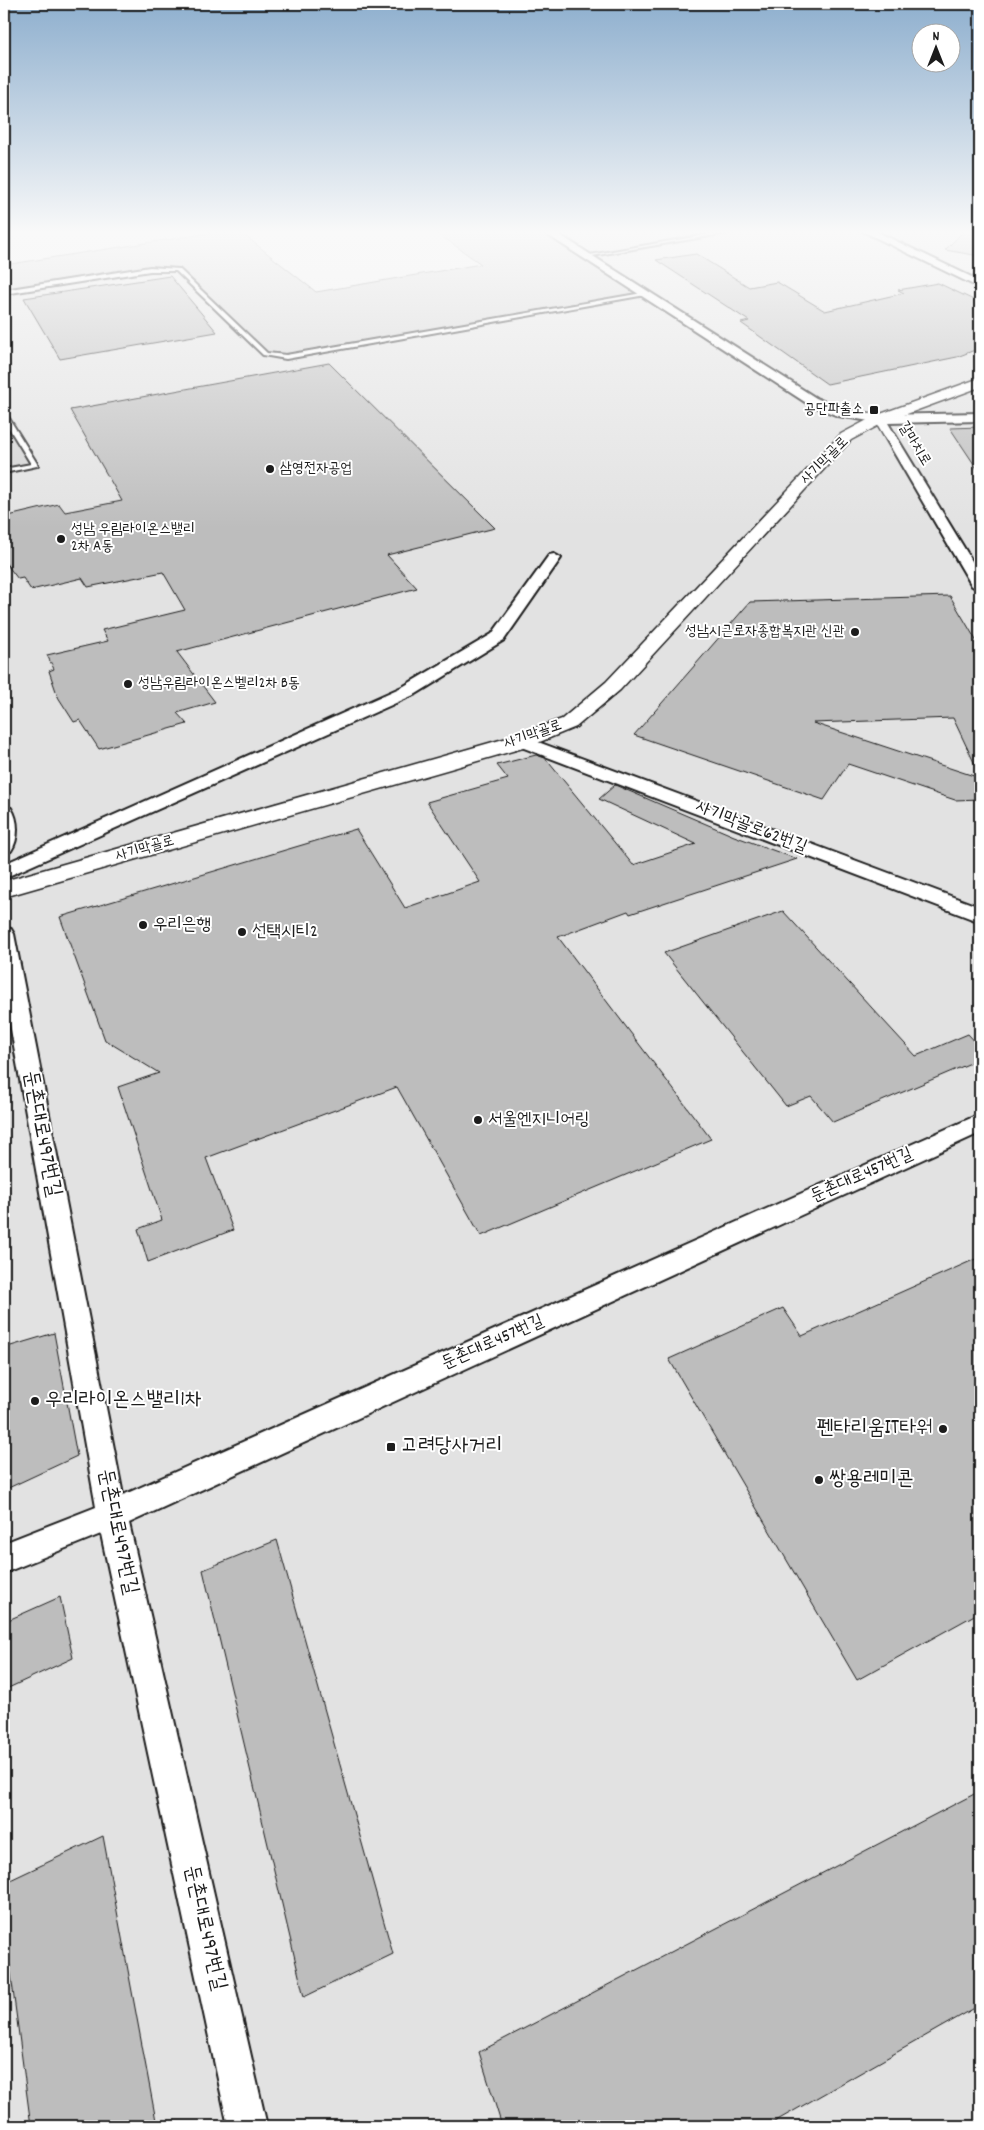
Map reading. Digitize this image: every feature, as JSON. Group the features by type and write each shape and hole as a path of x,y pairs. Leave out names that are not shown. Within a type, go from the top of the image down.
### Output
{"street":[{"name":"갈마치로","path":"702,329 812,401 842,413 880,419 980,586"},
{"name":"사기막골로","path":"4,889 522,741 569,723 613,686 846,438 880,419 980,382"},
{"path":"880,419 980,417"},
{"path":"4,872 410,690 498,637 554,558"},
{"name":"사기막골로62번길","path":"522,741 980,915"},
{"path":"4,812 8,833 4,847"},
{"name":"둔촌대로497번길","path":"4,934 112,1515 248,2126"},
{"name":"둔촌대로457번길","path":"4,1558 112,1515 980,1123"}],"lane":[{"path":"239,329 265,354 286,356 441,329"},
{"path":"4,415 35,464 4,471"}],"shaded area":[{"path":"4,329 239,329 265,354 415,329 980,329 980,2126 4,2126 4,471 35,464 4,415"},
{"path":"239,329 437,329 286,357 265,354"},
{"path":"4,415 35,465 4,471"}],"building":[{"path":"43,329 215,329 217,332 60,359"},
{"path":"750,329 980,329 980,348 957,357 827,384"},
{"name":"삼영전자공업","path":"329,363 495,528 387,555 417,588 177,652 215,702 177,713 187,724 99,749 80,720 74,722 58,697 49,671 54,669 47,655 108,641 102,630 185,610 163,572 88,587 82,578 31,590 23,578 18,579 4,561 4,517 59,504 65,512 122,501 70,410"},
{"path":"980,427 980,473 950,428"},
{"path":"950,596 980,647 980,775 953,718 813,723 980,778 980,799 955,800 848,764 824,800 634,735 750,602"},
{"path":"536,755 545,758 633,865 696,844 599,799 615,785 734,836 797,859 630,914 628,911 558,937 711,1139 481,1236 397,1087 206,1158 233,1230 148,1262 138,1229 162,1220 118,1087 159,1073 105,1040 60,917 356,829 405,908 480,882 427,802 508,779 497,765"},
{"path":"783,911 916,1056 968,1034 980,1047 980,1059 833,1122 811,1096 786,1106 664,953"},
{"name":"쌍용레미콘","path":"980,1257 980,1612 857,1680 669,1359 783,1308 802,1336"},
{"name":"우리라이온스밸리1차","path":"54,1333 77,1456 4,1490 4,1348"},
{"path":"277,1540 393,1954 304,1997 203,1570"},
{"path":"60,1597 73,1658 4,1690 4,1622"},
{"path":"980,1791 980,2005 767,2126 502,2126 479,2052"},
{"path":"103,1836 157,2126 31,2126 4,1922 4,1883"}],"place":[{"name":"공단파출소","path":"874,410"},
{"name":"삼영전자공업","path":"270,469"},
{"name":"성남 우림라이온스밸리 2차 A동","path":"61,539"},
{"name":"성남시근로자종합복지관 신관","path":"855,632"},
{"name":"성남우림라이온스벨리2차 B동","path":"128,684"},
{"name":"우리은행","path":"143,925"},
{"name":"선택시티2","path":"242,932"},
{"name":"서울엔지니어링","path":"478,1120"},
{"name":"우리라이온스밸리1차","path":"35,1401"},
{"name":"펜타리움IT타워","path":"943,1429"},
{"name":"고려당사거리","path":"391,1447"},
{"name":"쌍용레미콘","path":"819,1480"}]}
